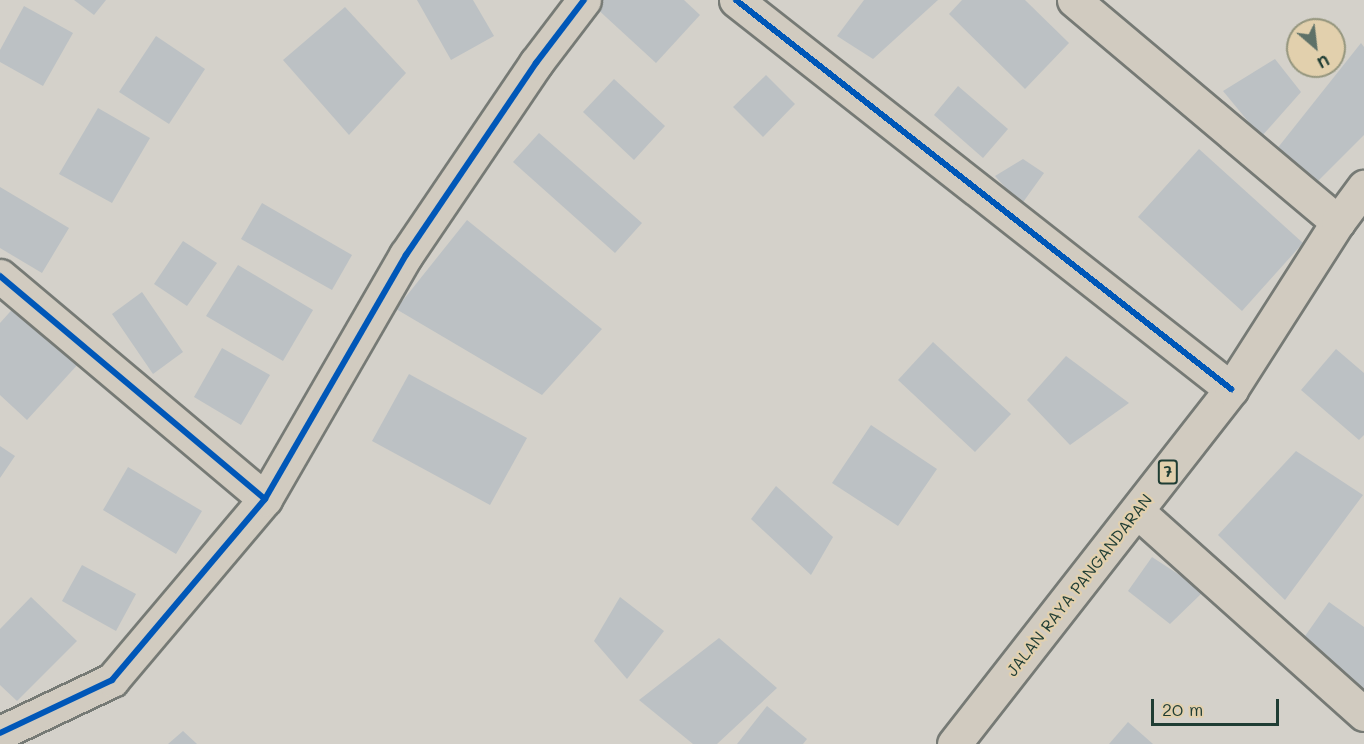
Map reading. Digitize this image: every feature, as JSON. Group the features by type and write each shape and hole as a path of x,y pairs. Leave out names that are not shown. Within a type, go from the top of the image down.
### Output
{"main road":[{"path":"0,733 112,680 265,499 406,255 536,63 584,0"},
{"path":"736,0 1231,389"},
{"path":"1074,0 1338,222"},
{"name":"JALAN RAYA PANGANDARAN","path":"954,744 1138,512 1231,389 1338,222 1364,187"},
{"path":"0,276 265,499"},
{"path":"1138,512 1364,714"}],"building":[{"path":"74,0 106,0 94,15"},
{"path":"417,0 473,0 494,36 451,60"},
{"path":"600,0 684,0 700,15 656,63 594,6"},
{"path":"864,0 938,0 873,59 837,36"},
{"path":"962,0 1025,0 1069,43 1025,89 949,14"},
{"path":"24,6 73,33 43,86 0,62 0,50"},
{"path":"345,7 406,73 349,135 283,60"},
{"path":"156,36 205,69 169,124 119,92"},
{"path":"1361,43 1364,47 1364,135 1317,182 1276,150 1333,78 1346,78 1346,62"},
{"path":"1275,59 1286,73 1286,78 1290,78 1301,92 1261,137 1223,91"},
{"path":"766,75 795,104 763,137 733,107"},
{"path":"614,79 665,126 634,160 583,112"},
{"path":"958,86 1008,129 983,158 934,115"},
{"path":"98,108 150,138 112,203 59,174"},
{"path":"539,133 642,223 615,253 513,162"},
{"path":"1199,149 1303,243 1242,311 1138,217"},
{"path":"1023,159 1044,173 1021,205 995,176"},
{"path":"0,187 69,228 42,273 0,248"},
{"path":"262,203 352,255 332,290 241,239"},
{"path":"467,220 602,329 542,395 396,309"},
{"path":"183,241 217,263 187,306 154,284"},
{"path":"238,265 313,310 283,361 206,316"},
{"path":"142,292 183,352 153,374 112,314"},
{"path":"17,304 80,362 27,420 0,395 0,323"},
{"path":"933,342 1011,414 975,452 898,380"},
{"path":"222,348 270,375 241,425 194,397"},
{"path":"1336,349 1364,373 1364,435 1359,440 1301,390"},
{"path":"1066,356 1129,403 1070,445 1027,400"},
{"path":"409,374 527,438 490,505 372,441"},
{"path":"871,425 937,469 898,526 832,483"},
{"path":"0,446 15,456 0,478"},
{"path":"1296,451 1363,495 1285,600 1218,535"},
{"path":"128,467 202,511 176,554 103,510"},
{"path":"776,486 833,537 811,575 751,519"},
{"path":"1152,557 1204,591 1170,624 1128,591"},
{"path":"82,565 136,594 116,631 62,601"},
{"path":"31,597 77,641 17,701 0,685 0,629"},
{"path":"620,597 664,631 627,679 594,641"},
{"path":"1329,602 1364,627 1364,693 1298,646"},
{"path":"719,638 777,688 717,744 693,744 639,700"},
{"path":"767,706 807,739 803,744 737,744"},
{"path":"1128,722 1153,744 1109,744"},
{"path":"183,731 197,744 168,744"}],"cycle path":[{"path":"0,733 112,680 265,499 406,255 536,63 584,0"},
{"path":"736,0 1231,389"},
{"path":"0,276 265,499"}]}
